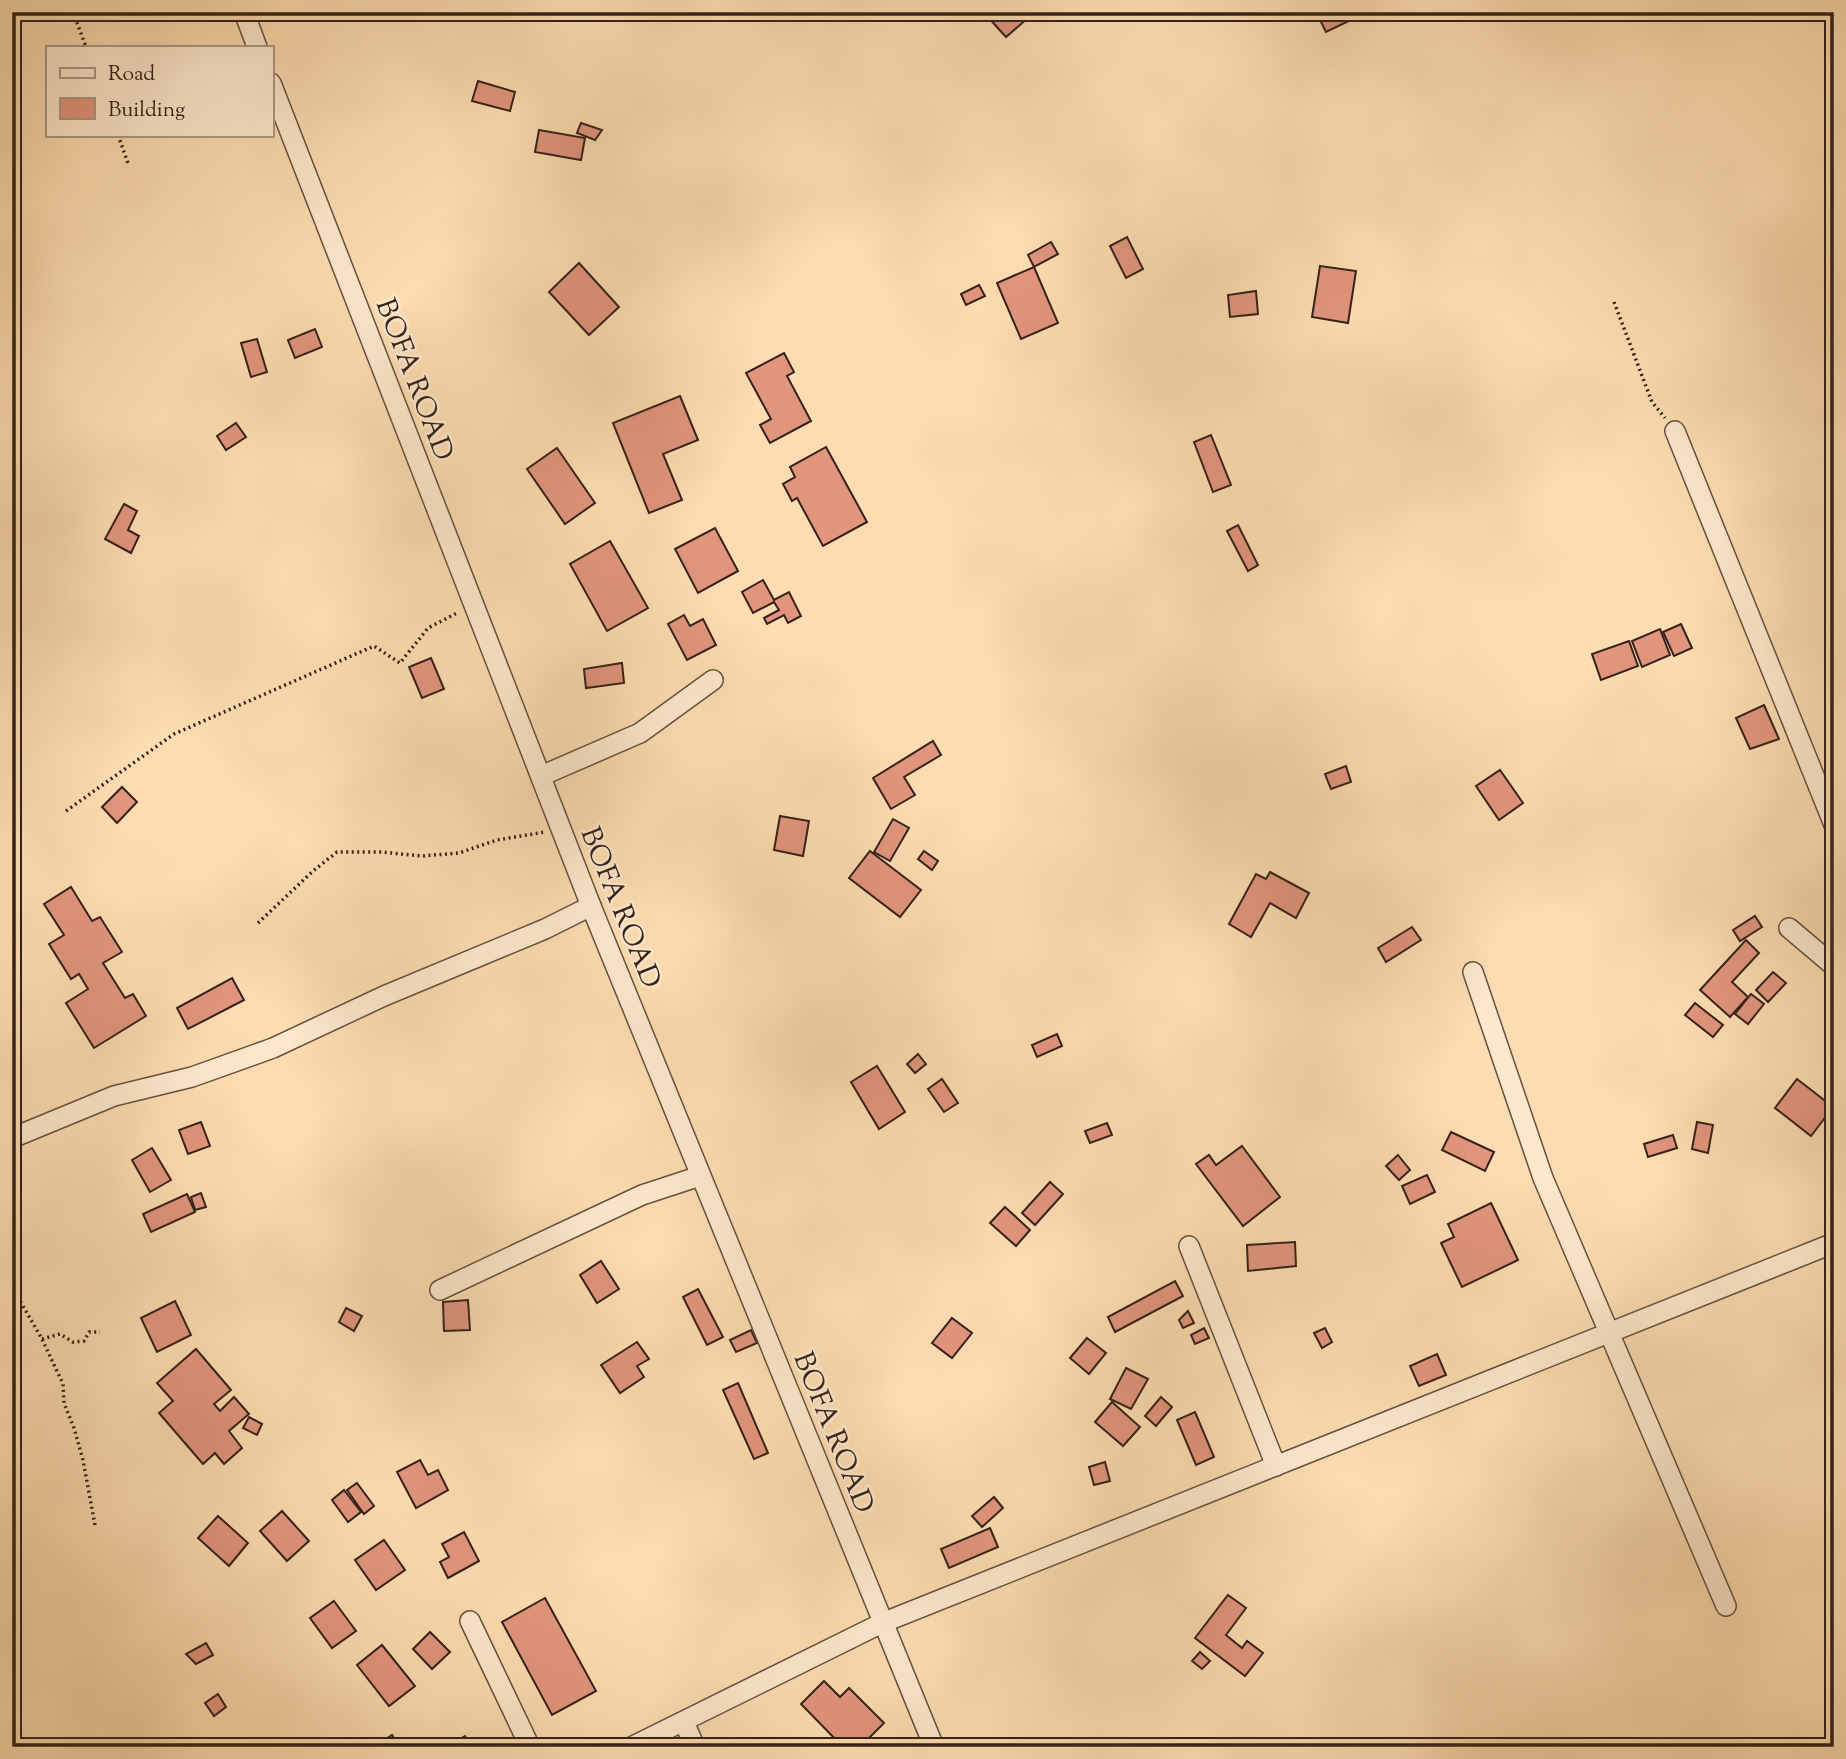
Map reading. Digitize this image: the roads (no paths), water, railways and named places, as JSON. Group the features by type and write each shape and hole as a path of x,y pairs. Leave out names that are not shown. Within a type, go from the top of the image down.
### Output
{"street":[{"path":"12,15 19,12"},
{"path":"244,12 257,46"},
{"name":"BOFA ROAD","path":"273,88 591,906 934,1747"},
{"path":"1675,430 1834,825"},
{"path":"541,776 640,733 713,680"},
{"path":"12,1138 114,1096 192,1077 273,1048 384,996 545,929 591,906"},
{"path":"1789,928 1834,965"},
{"path":"1473,972 1543,1178 1726,1606"},
{"path":"440,1290 642,1195 700,1176"},
{"path":"631,1747 882,1623 1834,1243"},
{"path":"1189,1246 1276,1466"},
{"path":"470,1620 530,1747"},
{"path":"684,1722 695,1747"}]}
